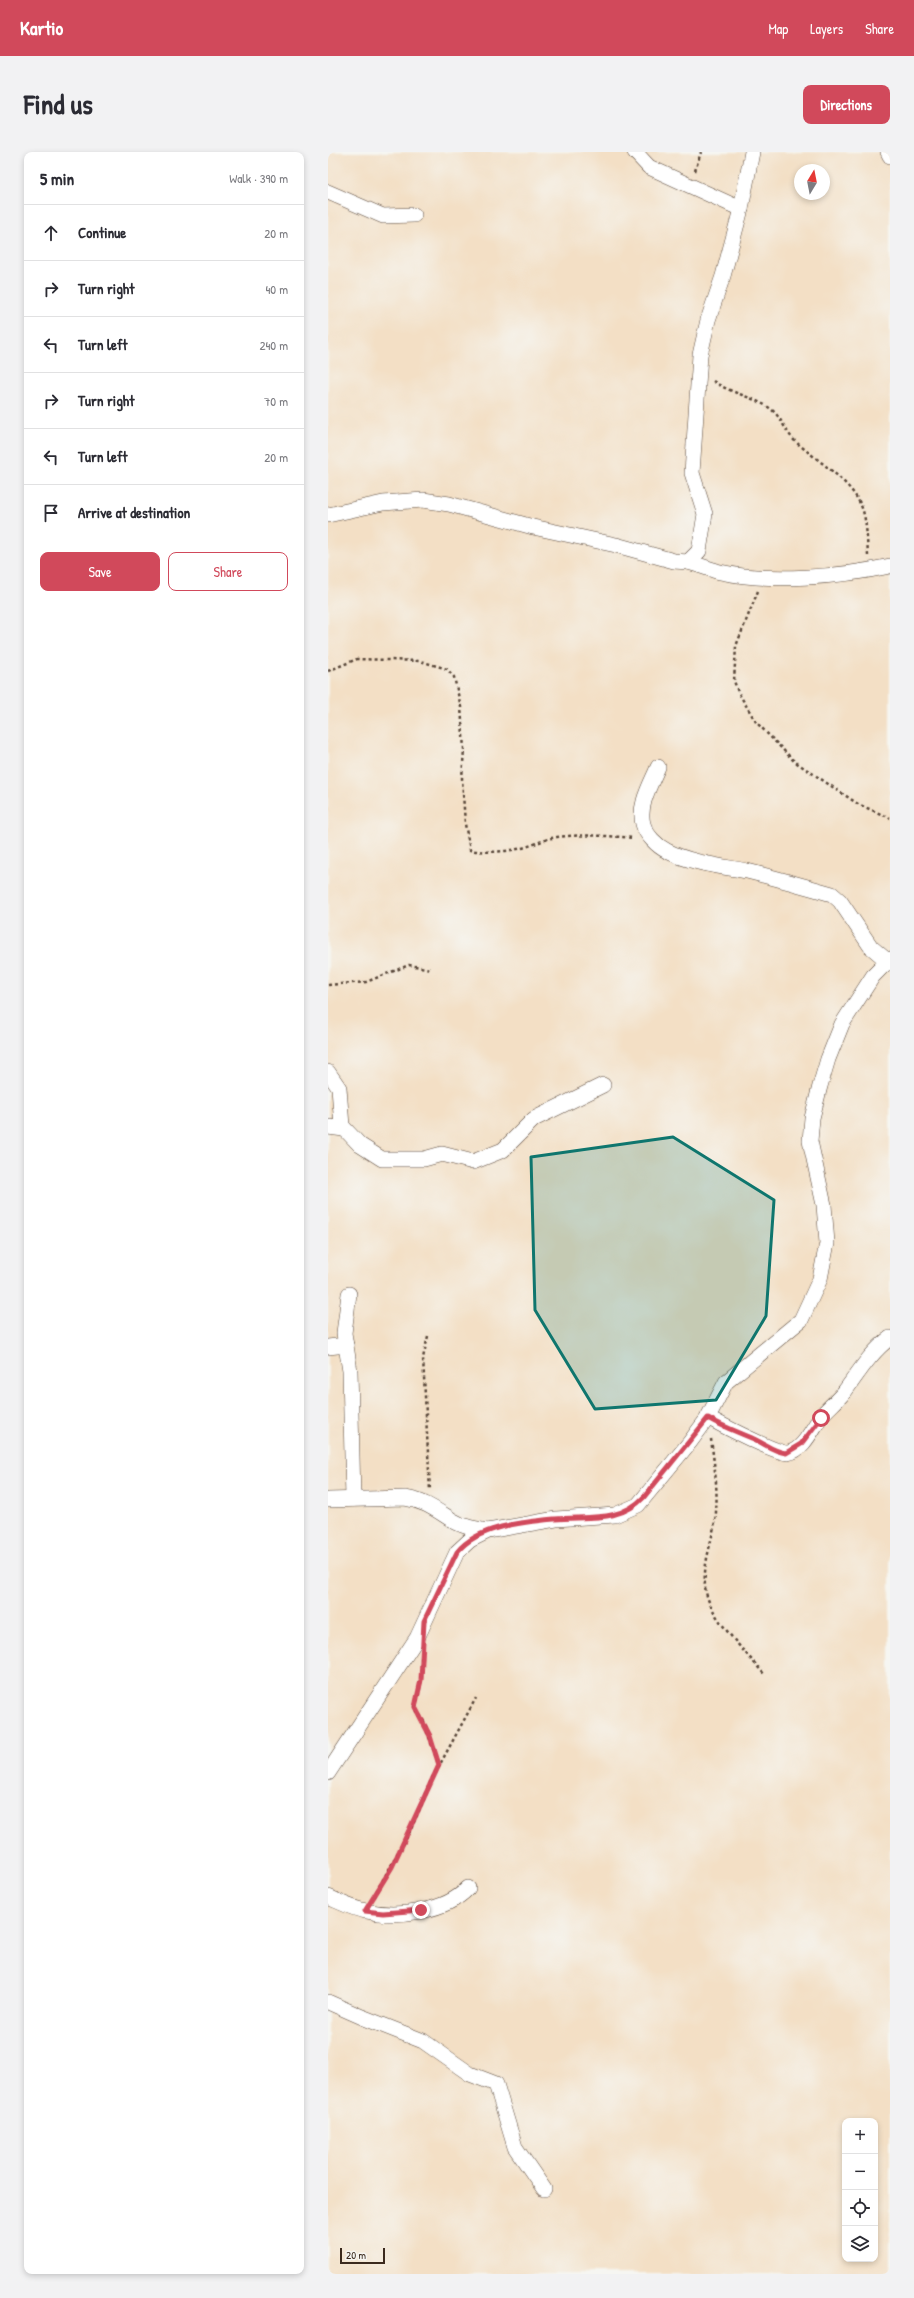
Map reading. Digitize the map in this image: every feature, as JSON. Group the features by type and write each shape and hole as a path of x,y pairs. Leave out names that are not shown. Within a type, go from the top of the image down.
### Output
{"street":[{"path":"635,152 649,167 741,209"},
{"path":"688,562 699,551 705,514 692,473 698,370 708,320 723,276 741,209 752,152"},
{"path":"888,152 890,156"},
{"path":"328,192 383,216 414,215"},
{"path":"328,515 383,503 423,500 457,506 533,527 616,545 674,561 688,562 720,572 762,577 793,578 890,566"},
{"path":"328,1773 417,1638 457,1552 470,1540 488,1531 556,1519 595,1518 624,1512 638,1505 707,1418 726,1382 801,1320 820,1279 826,1256 827,1234 824,1205 810,1141 812,1118 828,1059 842,1024 873,976 889,961 871,947 840,901 832,894 747,872 705,864 667,851 652,840 644,828 642,816 645,798 658,767"},
{"path":"328,1072 339,1088 340,1122 344,1129 369,1153 382,1159 424,1159 442,1154 473,1162 503,1150 534,1119 603,1085"},
{"path":"328,1127 344,1129"},
{"path":"349,1294 345,1316 346,1345 350,1371 354,1499"},
{"path":"707,1418 727,1429 754,1439 774,1450 786,1453 792,1451 809,1435 869,1357 890,1338"},
{"path":"328,1347 346,1345"},
{"path":"328,1500 405,1498 418,1500 431,1505 461,1524 488,1531"},
{"path":"328,1897 365,1911 383,1913 421,1910 444,1904 462,1894 468,1888"},
{"path":"328,2002 362,2018 423,2041 470,2074 496,2084 515,2147 544,2189"}],"path":[{"path":"691,185 701,152"},
{"path":"698,370 718,385 759,402 774,411 796,442 829,469 855,496 863,511 868,540 867,570"},
{"path":"762,577 736,646 734,681 738,692 756,722 794,761 858,804 890,818"},
{"path":"328,671 357,659 420,661 447,670 454,677 461,707 464,750 462,778 465,824 470,850 499,851 522,848 537,842 557,838 612,836 652,840"},
{"path":"328,985 366,982 409,965 431,970"},
{"path":"428,1336 423,1358 431,1505"},
{"path":"707,1418 717,1491 716,1514 706,1568 705,1591 710,1604 718,1617 764,1674"},
{"path":"422,1650 421,1680 415,1710 424,1722 439,1765"},
{"path":"365,1911 392,1867 439,1765 476,1698"}],"highlighted area":[{"path":"673,1137 774,1200 766,1316 716,1400 595,1409 535,1310 531,1157"}],"route":[{"path":"421,1910 383,1913 365,1911 380,1889 392,1867 401,1846 410,1831 439,1765 424,1722 415,1710 421,1680 424,1621 457,1552 463,1544 488,1531 556,1519 595,1518 615,1515 638,1505 669,1469 708,1418 727,1429 754,1439 774,1450 786,1453 792,1451 801,1444 821,1418"}]}
